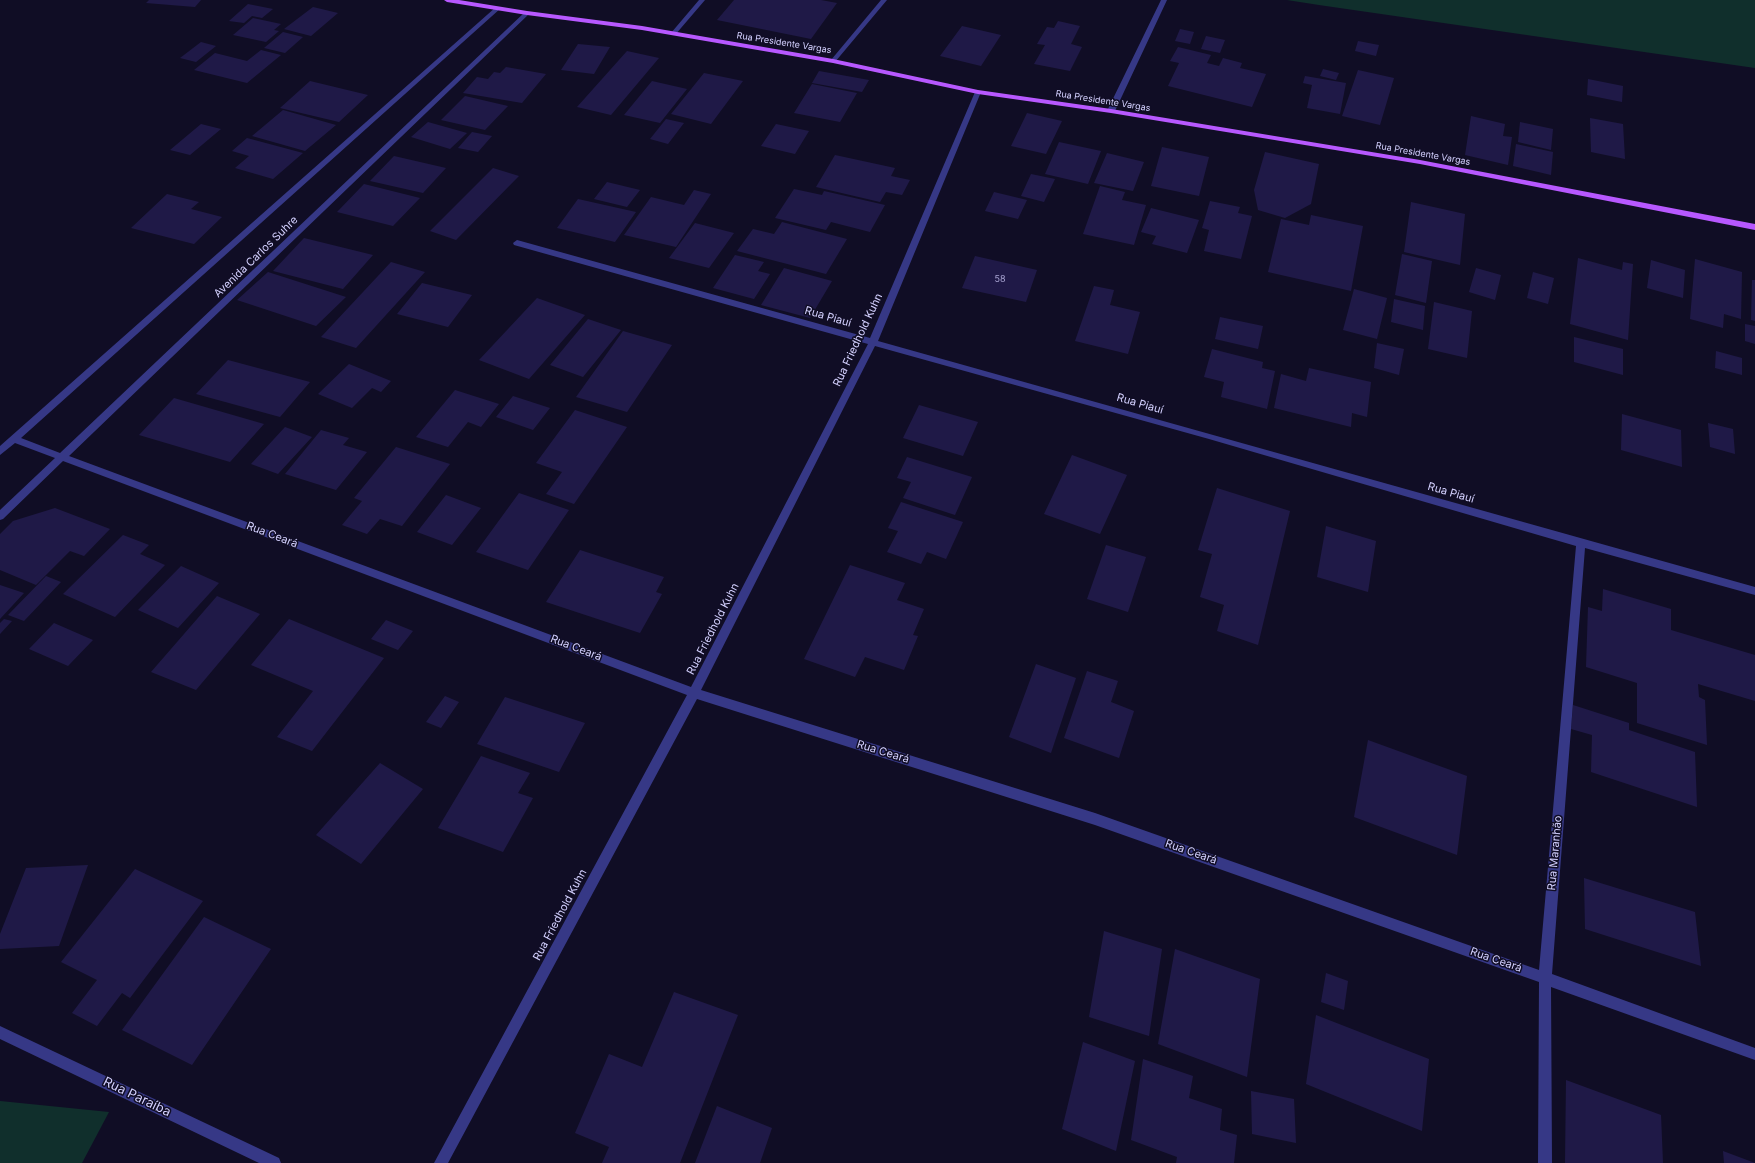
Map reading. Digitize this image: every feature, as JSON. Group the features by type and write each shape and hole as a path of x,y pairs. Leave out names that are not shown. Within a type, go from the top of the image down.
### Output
{"main road":[{"name":"Rua Presidente Vargas","path":"447,0 527,13 642,28 833,61 978,92 1111,111 1420,162 1755,227"}],"street":[{"path":"673,34 702,0"},
{"path":"833,61 884,0"},
{"path":"1111,111 1164,0"},
{"name":"Avenida Carlos Suhre","path":"0,451 498,8"},
{"name":"Avenida Carlos Suhre","path":"0,516 527,13"},
{"name":"Rua Friedhold Kuhn","path":"441,1163 694,693 873,342 978,92"},
{"name":"Rua Piauí","path":"517,243 1201,434 1581,543 1755,591"},
{"name":"Rua Ceará","path":"14,438 694,693 1095,819 1755,1054"},
{"name":"Rua Maranhão","path":"1545,1163 1545,978 1581,543"},
{"name":"Rua Paraíba","path":"0,1032 274,1163"}],"green space":[{"path":"1287,0 1755,0 1755,68 1319,5"},
{"path":"0,1101 109,1112 82,1163 0,1163"}],"building":[{"path":"149,0 201,0 195,7 146,3"},
{"path":"734,0 821,0 837,3 811,39 717,20"},
{"path":"248,4 273,9 262,18 252,16 244,23 229,21"},
{"path":"313,7 338,13 311,36 284,29"},
{"path":"253,18 281,24 274,30 279,31 266,42 233,35"},
{"path":"1058,21 1080,26 1071,44 1082,47 1070,71 1034,64 1045,45 1037,44 1047,27 1054,28"},
{"path":"962,26 1001,35 981,66 940,56"},
{"path":"1180,29 1194,32 1190,44 1175,41"},
{"path":"283,32 303,37 285,53 264,48"},
{"path":"1206,36 1225,40 1220,53 1201,49"},
{"path":"1358,41 1379,45 1376,56 1355,51"},
{"path":"201,42 216,46 196,62 180,58"},
{"path":"578,44 610,47 594,74 561,70"},
{"path":"1178,47 1211,55 1207,63 1219,66 1223,58 1242,63 1240,68 1266,74 1252,107 1168,86 1179,63 1170,61"},
{"path":"261,50 281,55 247,83 194,70 215,53 247,61"},
{"path":"627,51 659,58 611,115 577,107"},
{"path":"506,67 546,74 522,103 463,93 477,77 488,79 494,72 500,73"},
{"path":"1323,69 1339,73 1336,80 1320,76"},
{"path":"1358,70 1394,78 1380,125 1342,116"},
{"path":"819,71 869,80 862,92 812,83"},
{"path":"704,73 743,81 711,124 671,114"},
{"path":"1305,76 1346,83 1340,114 1307,108 1312,85 1303,83"},
{"path":"1588,79 1623,86 1622,102 1587,95"},
{"path":"310,81 368,95 339,122 280,108"},
{"path":"652,81 687,89 660,123 624,115"},
{"path":"812,84 857,93 840,122 794,113"},
{"path":"465,96 508,106 485,130 441,120"},
{"path":"283,110 336,125 305,151 252,136"},
{"path":"1027,113 1062,121 1046,154 1011,146"},
{"path":"1471,116 1505,124 1503,136 1512,137 1508,165 1465,155"},
{"path":"1590,118 1623,124 1625,159 1591,152"},
{"path":"666,119 684,123 668,144 650,139"},
{"path":"428,122 467,133 450,149 411,137"},
{"path":"1520,122 1553,129 1551,150 1518,142"},
{"path":"201,124 221,129 190,155 170,150"},
{"path":"776,124 809,131 795,154 761,146"},
{"path":"472,132 492,136 478,152 458,148"},
{"path":"247,138 303,153 273,179 235,168 249,156 232,151"},
{"path":"1059,142 1101,151 1088,184 1045,174"},
{"path":"1516,144 1553,152 1551,175 1513,166"},
{"path":"1162,147 1209,157 1199,196 1151,186"},
{"path":"1265,152 1319,164 1311,204 1285,218 1258,210 1254,190"},
{"path":"1107,153 1144,162 1133,191 1094,183"},
{"path":"835,155 895,168 891,176 910,180 902,195 886,192 880,202 816,187"},
{"path":"394,156 446,168 423,193 370,181"},
{"path":"493,168 519,176 456,240 430,231"},
{"path":"1031,174 1055,179 1044,202 1021,196"},
{"path":"607,182 640,190 627,207 594,199"},
{"path":"364,184 420,198 393,226 337,212"},
{"path":"1100,186 1125,192 1122,200 1146,205 1134,245 1083,234"},
{"path":"794,189 822,195 824,191 885,205 870,232 831,222 826,230 775,218"},
{"path":"694,190 711,194 676,247 624,235 651,197 684,205"},
{"path":"994,192 1027,200 1018,219 985,211"},
{"path":"167,194 199,202 191,209 222,217 194,244 131,228"},
{"path":"578,199 636,212 615,242 557,228"},
{"path":"1210,201 1240,207 1238,213 1252,216 1241,259 1204,251 1209,230 1202,228"},
{"path":"1411,202 1465,214 1460,265 1404,252"},
{"path":"1151,208 1199,220 1187,253 1152,244 1156,236 1141,232"},
{"path":"1311,215 1363,226 1351,291 1268,272 1281,219 1309,225"},
{"path":"782,222 847,239 826,274 737,251 753,229 774,234"},
{"path":"695,223 734,233 709,268 669,258"},
{"path":"304,238 373,255 343,289 273,271"},
{"path":"1402,254 1432,261 1426,303 1395,295"},
{"path":"735,255 764,262 758,271 770,274 754,299 713,288"},
{"path":"975,256 1037,270 1026,302 962,288"},
{"path":"1578,258 1622,270 1623,262 1633,264 1628,340 1570,324"},
{"path":"1695,259 1742,272 1741,319 1724,314 1723,328 1690,319"},
{"path":"1651,260 1685,270 1683,298 1647,288"},
{"path":"391,262 425,272 356,348 321,337"},
{"path":"784,268 832,281 810,318 761,305"},
{"path":"1476,268 1501,275 1495,300 1469,292"},
{"path":"268,272 346,297 316,326 237,300"},
{"path":"1533,272 1554,278 1548,304 1527,298"},
{"path":"1752,280 1755,280 1755,321 1751,320"},
{"path":"422,283 472,295 448,327 397,314"},
{"path":"1094,286 1114,290 1110,305 1140,312 1128,354 1075,341"},
{"path":"1354,289 1387,298 1377,339 1343,330"},
{"path":"537,298 585,315 529,379 479,360"},
{"path":"1394,299 1425,306 1423,330 1391,322"},
{"path":"1434,302 1472,311 1467,358 1428,349"},
{"path":"1220,317 1263,326 1258,349 1215,339"},
{"path":"588,319 621,330 583,377 550,365"},
{"path":"1745,324 1755,326 1755,344 1745,341"},
{"path":"623,331 672,345 627,412 576,397"},
{"path":"1574,337 1623,349 1623,375 1574,362"},
{"path":"1377,343 1404,349 1399,375 1374,368"},
{"path":"1212,349 1263,362 1262,368 1275,371 1267,409 1221,397 1224,382 1204,377"},
{"path":"1716,351 1742,358 1742,375 1715,368"},
{"path":"228,360 310,382 280,417 196,394"},
{"path":"349,364 391,381 381,392 372,388 352,408 318,394"},
{"path":"1309,368 1371,382 1367,417 1352,413 1351,427 1274,408 1281,374 1306,381"},
{"path":"455,390 499,404 481,427 468,422 448,447 416,437"},
{"path":"513,396 550,408 533,430 496,417"},
{"path":"174,398 264,424 230,462 139,435"},
{"path":"919,405 978,422 963,456 903,438"},
{"path":"575,410 627,427 574,504 546,494 562,472 536,463"},
{"path":"1622,414 1681,430 1682,467 1621,450"},
{"path":"1708,423 1733,429 1735,454 1710,447"},
{"path":"285,427 312,437 278,474 251,464"},
{"path":"321,430 349,438 343,445 367,452 336,490 285,474"},
{"path":"396,447 450,464 402,526 380,519 367,534 342,525 362,501 354,498"},
{"path":"1072,455 1127,475 1100,534 1044,514"},
{"path":"907,457 972,477 955,515 903,498 911,482 897,478"},
{"path":"1217,488 1290,511 1258,645 1217,631 1224,605 1200,597 1212,554 1198,550"},
{"path":"519,493 569,510 528,570 476,552"},
{"path":"446,495 481,508 452,545 417,532"},
{"path":"901,502 963,522 946,559 927,552 921,564 887,552 898,531 888,528"},
{"path":"55,508 110,529 84,556 70,551 36,585 0,570 0,534 13,521"},
{"path":"1326,526 1376,541 1368,592 1317,577"},
{"path":"123,535 149,545 140,554 165,565 115,617 63,594"},
{"path":"1106,545 1146,557 1128,612 1087,599"},
{"path":"580,550 664,577 656,592 662,594 640,633 546,602"},
{"path":"850,565 905,583 897,600 924,609 913,635 918,636 904,670 865,657 855,677 804,659"},
{"path":"181,566 219,583 178,628 138,610"},
{"path":"46,576 61,582 24,621 8,615"},
{"path":"0,585 24,593 0,619"},
{"path":"1603,589 1671,609 1671,630 1755,655 1755,701 1698,684 1699,697 1705,700 1707,745 1637,723 1637,683 1586,667 1588,607 1602,611"},
{"path":"217,596 260,614 196,690 151,672"},
{"path":"4,619 12,621 0,634 0,623"},
{"path":"289,619 384,658 312,751 277,737 313,691 251,665"},
{"path":"386,620 413,631 398,650 371,639"},
{"path":"54,623 93,640 68,666 29,649"},
{"path":"1036,664 1076,678 1051,753 1009,737"},
{"path":"1087,671 1118,681 1111,702 1134,711 1119,758 1064,738"},
{"path":"445,696 459,702 441,728 426,722"},
{"path":"505,697 585,723 559,772 477,744"},
{"path":"1573,705 1629,723 1629,730 1695,752 1697,807 1591,772 1592,735 1571,729"},
{"path":"1368,740 1467,776 1457,855 1354,817"},
{"path":"481,756 530,773 518,793 533,798 503,852 438,828"},
{"path":"380,763 423,789 361,864 316,835"},
{"path":"88,865 59,946 0,949 0,934 26,868"},
{"path":"135,869 203,901 130,998 122,993 97,1026 72,1013 97,980 61,962"},
{"path":"1584,878 1695,912 1701,966 1585,929"},
{"path":"204,917 271,949 192,1065 122,1030"},
{"path":"1104,931 1162,949 1149,1036 1089,1017"},
{"path":"1175,949 1260,979 1247,1077 1158,1044"},
{"path":"1326,973 1348,981 1344,1010 1321,1002"},
{"path":"674,992 738,1015 680,1163 602,1163 609,1147 575,1133 609,1054 642,1067"},
{"path":"1316,1015 1429,1059 1422,1131 1306,1084"},
{"path":"1083,1042 1135,1061 1116,1151 1062,1129"},
{"path":"1143,1059 1193,1076 1189,1098 1222,1109 1220,1130 1237,1135 1234,1163 1176,1163 1177,1157 1131,1140"},
{"path":"1566,1080 1661,1115 1663,1163 1565,1163"},
{"path":"1251,1091 1294,1099 1296,1143 1252,1134"},
{"path":"717,1106 772,1128 760,1163 695,1163"},
{"path":"1723,1151 1755,1163 1724,1163"}]}
